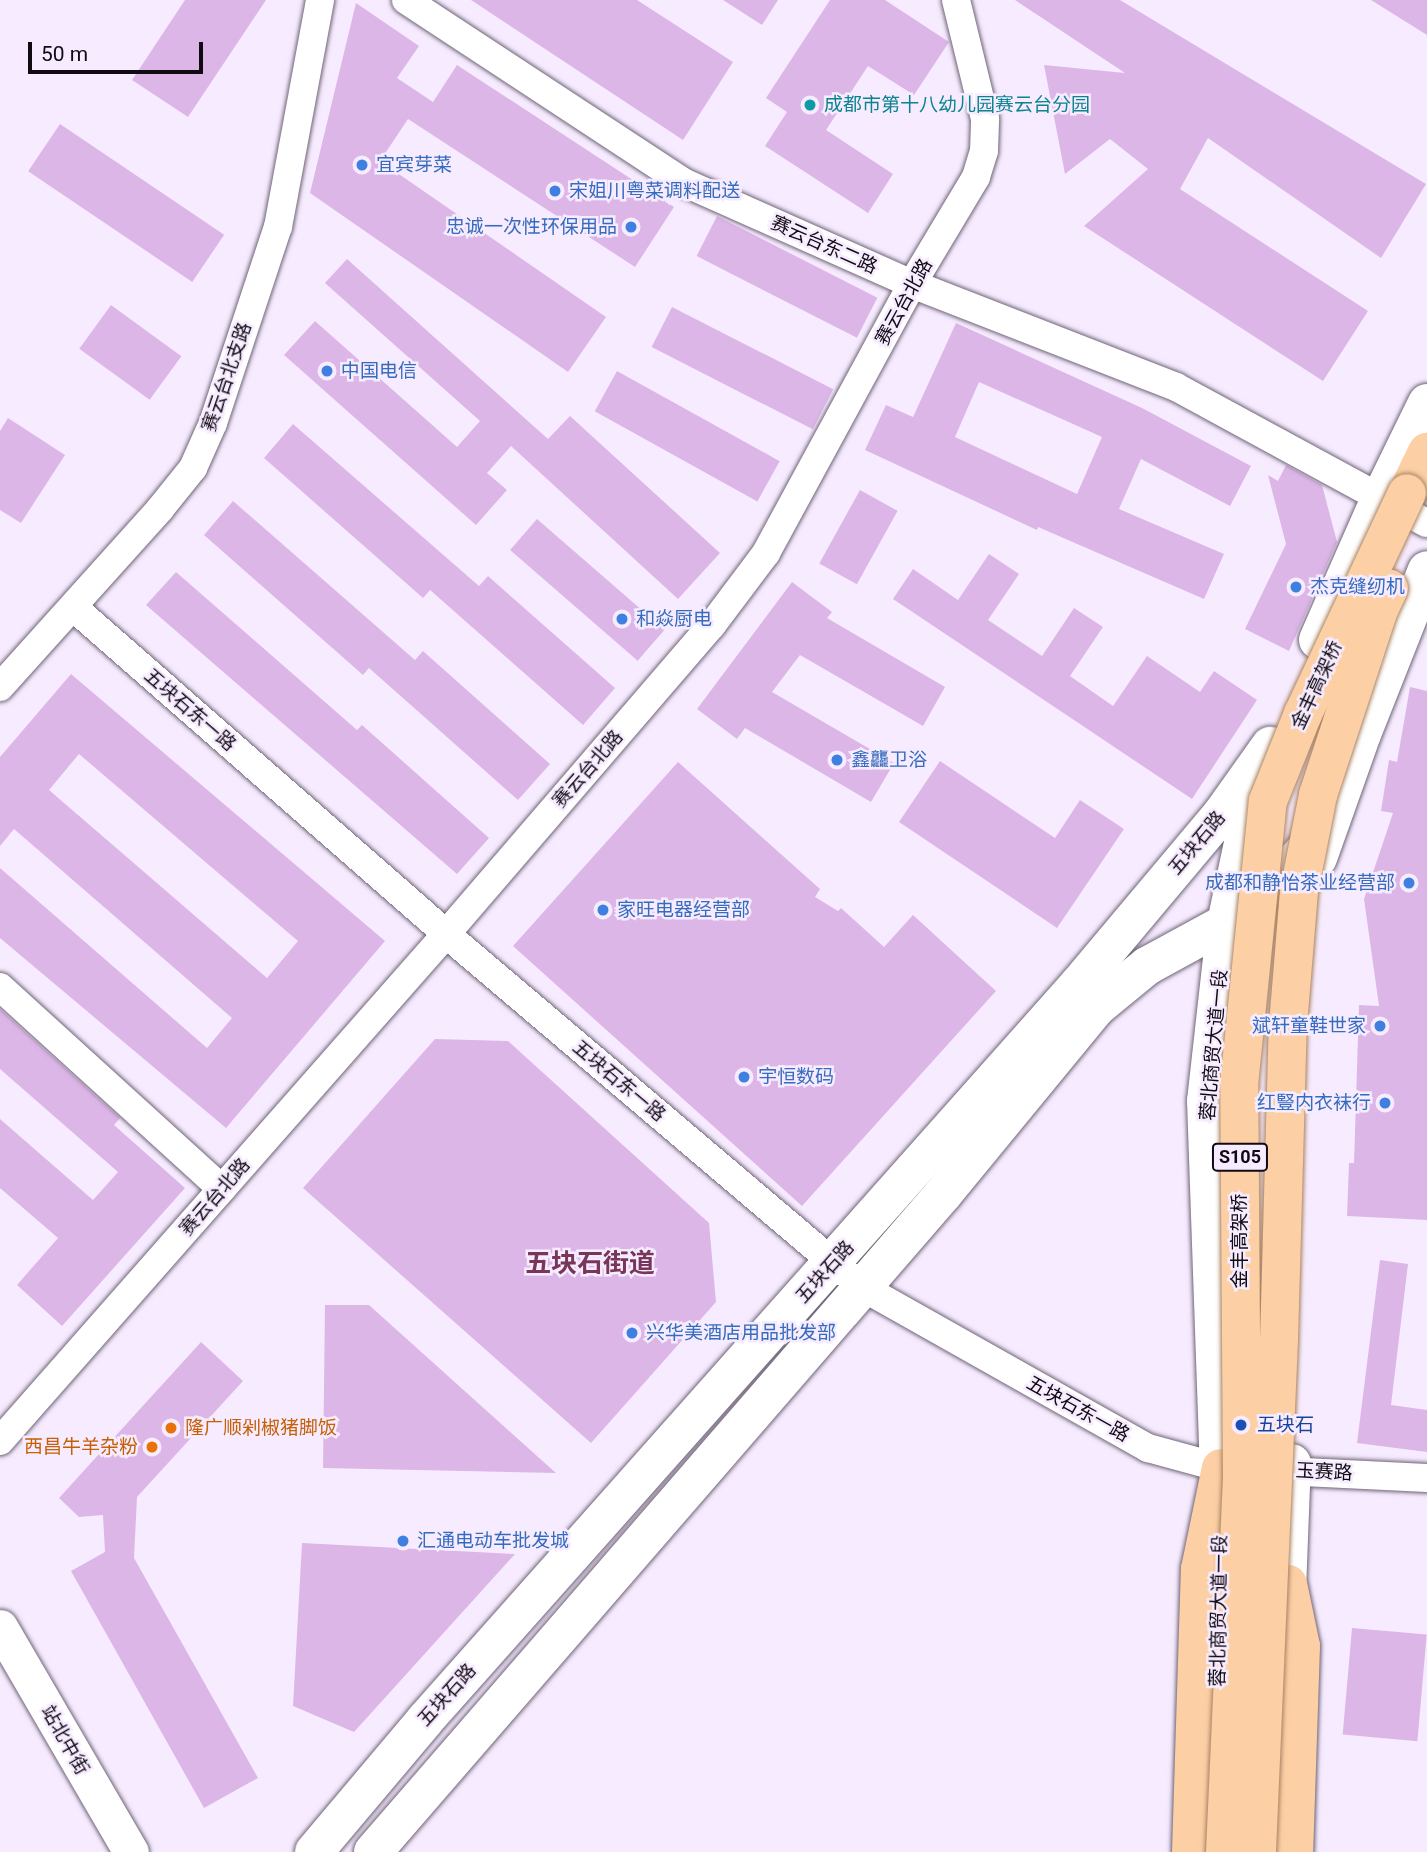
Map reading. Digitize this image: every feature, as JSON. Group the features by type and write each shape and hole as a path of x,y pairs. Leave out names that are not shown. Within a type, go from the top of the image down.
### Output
{"highway":[{"path":"1410,506 1427,452"},
{"name":"金丰高架桥","path":"1226,1852 1242,1478 1239,1085 1268,802 1303,714 1410,506"},
{"name":"金丰高架桥","path":"1257,1852 1279,1327 1288,1025 1298,891 1318,795 1410,506"},
{"path":"1191,1852 1200,1569 1221,1468"},
{"path":"1288,1584 1301,1646 1293,1852"}],"main road":[{"name":"蓉北商贸大道一段","path":"1213,1852 1221,1468 1206,1101 1226,923 1256,783 1270,746 1410,506 1427,403"},
{"path":"1270,1852 1288,1584 1309,883 1427,570"},
{"name":"五块石路","path":"373,1852 847,1275 1079,984 1221,815 1270,746"},
{"name":"五块石路","path":"314,1852 425,1720 1097,1007 1147,966 1226,923 1276,881 1329,824"}],"street":[{"name":"赛云台北支路","path":"0,687 73,607 192,468 213,423 278,227 320,0"},
{"name":"赛云台东二路","path":"405,0 685,183 912,284 1176,387 1410,506"},
{"name":"赛云台北路","path":"0,1441 446,934 712,625 766,553 912,284 976,177 984,151 985,119 956,0"},
{"name":"五块石东一路","path":"73,607 446,934 847,1275 1148,1448 1221,1468"},
{"path":"0,986 222,1189"},
{"name":"玉赛路","path":"1221,1468 1427,1478"},
{"name":"站北中街","path":"0,1627 131,1852"}],"building":[{"path":"185,0 266,0 188,117 132,80"},
{"path":"471,0 637,0 733,62 683,140"},
{"path":"723,0 778,0 762,25"},
{"name":"成都市第十八幼儿园赛云台分园","path":"830,0 885,0 949,42 914,95 868,66 826,130 893,174 868,213 765,146 787,112 766,98"},
{"path":"1015,0 1120,0 1426,184 1381,258 1208,138 1180,189 1368,311 1323,381 1084,226 1148,169 1110,139 1065,174 1044,65 1125,73"},
{"path":"1371,0 1427,0 1427,35"},
{"path":"356,3 419,46 397,78 433,102 457,65 674,207 635,267 408,119 380,161 606,317 568,372 310,193"},
{"path":"60,124 224,235 192,282 28,171"},
{"path":"717,216 877,298 857,338 697,256"},
{"path":"347,259 548,439 570,416 720,553 678,599 511,446 487,473 507,490 476,525 284,355 315,321 457,447 480,421 325,283"},
{"path":"111,305 181,356 150,400 79,349"},
{"path":"672,307 833,389 813,429 652,347"},
{"path":"956,323 1142,408 1251,466 1230,506 1141,459 1119,509 1224,554 1204,599 1038,527 1037,530 865,450 886,405 913,417","holes":["979,382 1102,437 1077,494 955,437"]},
{"path":"617,371 780,461 757,501 595,411"},
{"path":"8,418 65,455 21,523 0,510 0,431"},
{"path":"293,424 479,586 488,576 615,688 583,725 430,590 423,598 264,458"},
{"path":"1286,465 1322,485 1337,542 1289,651 1245,629 1286,544 1268,475 1278,481"},
{"path":"860,490 898,511 857,584 819,563"},
{"path":"233,501 415,660 423,651 550,764 518,800 369,668 363,675 204,535"},
{"path":"537,519 665,630 638,661 510,550"},
{"path":"989,554 1019,574 988,620 1042,656 1074,608 1103,627 1070,676 1113,706 1147,656 1200,692 1214,671 1257,700 1192,799 893,599 913,569 958,600"},
{"path":"176,572 357,730 362,725 489,838 457,874 146,605"},
{"path":"792,582 832,612 827,618 945,687 923,726 800,655 772,692 894,763 871,802 745,728 737,739 697,709"},
{"path":"71,674 385,941 226,1128 0,938 0,868 207,1048 232,1018 14,829 0,846 0,757","holes":["79,754 298,941 267,978 49,790"]},
{"path":"1410,687 1427,691 1427,1220 1347,1216 1349,1163 1354,1163 1359,1005 1379,1006 1364,899 1393,813 1381,811 1389,760 1397,762"},
{"path":"940,761 1055,838 1080,800 1124,829 1057,928 899,822"},
{"path":"678,762 820,889 815,897 838,911 841,908 884,947 913,915 996,991 802,1206 513,946"},
{"path":"0,1009 120,1118 114,1125 185,1188 62,1326 17,1285 58,1238 0,1188 0,1119 93,1200 118,1172 0,1069"},
{"path":"435,1039 508,1041 709,1223 716,1302 591,1443 303,1188"},
{"path":"1380,1260 1408,1264 1391,1405 1427,1410 1427,1452 1357,1443"},
{"path":"325,1305 369,1305 556,1473 323,1468"},
{"path":"201,1342 243,1381 137,1497 134,1558 258,1778 204,1808 71,1571 105,1552 103,1515 79,1517 59,1498"},
{"path":"302,1543 515,1554 354,1732 293,1706"},
{"path":"1352,1628 1427,1635 1417,1741 1343,1735"}],"place":[{"name":"成都市第十八幼儿园赛云台分园","path":"810,105"},
{"name":"宜宾芽菜","path":"362,165"},
{"name":"宋姐川粤菜调料配送","path":"555,191"},
{"name":"忠诚一次性环保用品","path":"631,227"},
{"name":"中国电信","path":"327,371"},
{"name":"杰克缝纫机","path":"1296,587"},
{"name":"和焱厨电","path":"622,619"},
{"name":"鑫龘卫浴","path":"837,760"},
{"name":"成都和静怡茶业经营部","path":"1409,883"},
{"name":"家旺电器经营部","path":"603,910"},
{"name":"斌轩童鞋世家","path":"1380,1026"},
{"name":"宇恒数码","path":"744,1077"},
{"name":"红豎内衣袜行","path":"1385,1103"},
{"name":"兴华美酒店用品批发部","path":"632,1333"},
{"name":"五块石","path":"1241,1425"},
{"name":"隆广顺剁椒猪脚饭","path":"171,1428"},
{"name":"西昌牛羊杂粉","path":"152,1447"},
{"name":"汇通电动车批发城","path":"403,1541"}],"district":[{"name":"五块石街道","path":"590,1264"}]}
